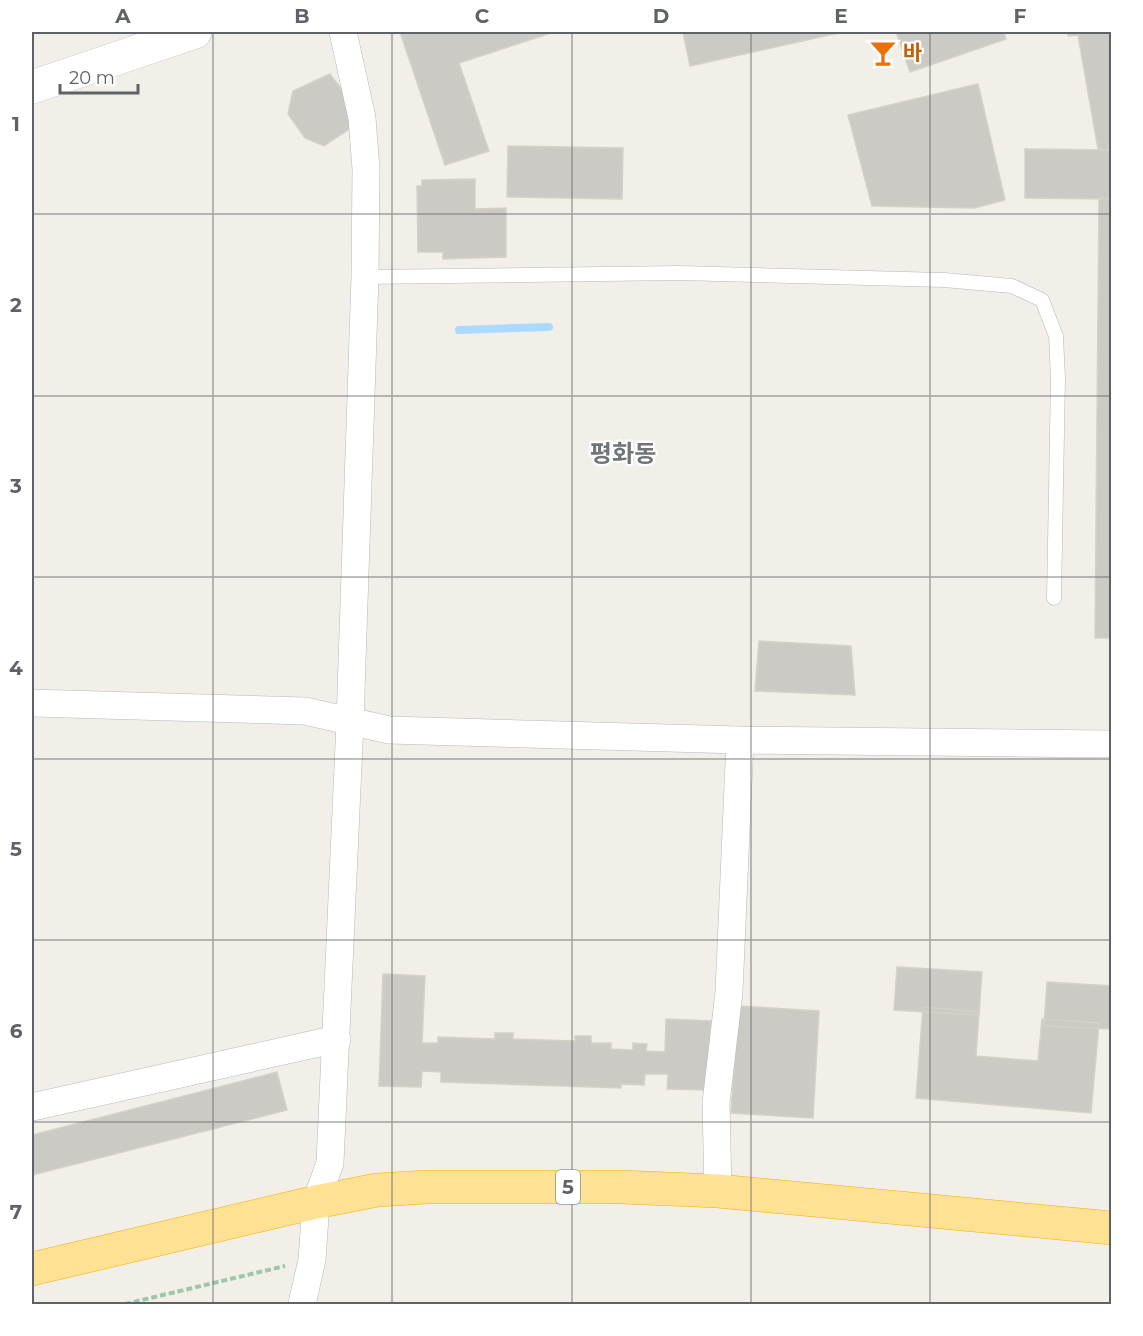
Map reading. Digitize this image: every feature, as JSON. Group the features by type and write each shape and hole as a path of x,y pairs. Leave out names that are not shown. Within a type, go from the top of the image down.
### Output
{"highway":[{"name":"5","path":"32,1269 316,1202 377,1190 427,1186 620,1187 718,1191 1112,1228"}],"main road":[{"path":"32,87 195,32"}],"street":[{"path":"302,1305 312,1260 316,1202 330,1163 350,722 365,277 366,169 362,118 343,32"},
{"path":"32,703 305,711 389,730 740,740 1112,744"},
{"path":"718,1191 716,1103 729,992 740,740"},
{"path":"32,1107 337,1039"}],"lane":[{"path":"365,277 680,273 944,280 1012,286 1042,300 1056,336 1058,378 1054,598"}],"path":[{"path":"125,1305 312,1260"}],"building":[{"path":"400,32 554,32 459,63 489,151 445,165"},
{"path":"683,32 843,32 690,66"},
{"path":"896,32 1004,32 1006,39 910,72"},
{"path":"1067,32 1112,32 1112,150 1098,149 1078,35 1068,36"},
{"path":"330,74 345,94 351,128 324,146 305,138 288,114 293,91"},
{"path":"978,84 1005,200 974,208 872,206 848,115"},
{"path":"508,146 623,148 622,199 507,197"},
{"path":"1025,149 1112,150 1112,199 1025,198"},
{"path":"475,179 475,209 506,208 506,257 443,259 443,252 418,252 417,186 422,186 422,180"},
{"path":"1099,199 1112,199 1112,638 1095,638"},
{"path":"759,641 851,646 855,695 755,691"},
{"path":"897,967 982,972 979,1015 894,1010"},
{"path":"383,974 425,976 422,1043 438,1043 438,1037 495,1039 495,1033 513,1033 513,1039 575,1041 575,1036 591,1036 591,1043 611,1043 611,1049 633,1050 633,1043 647,1044 646,1051 665,1052 666,1019 711,1021 708,1090 667,1089 668,1074 645,1074 644,1085 621,1084 621,1088 441,1082 441,1072 422,1071 421,1087 379,1086"},
{"path":"1047,982 1112,986 1112,1029 1044,1026"},
{"path":"738,1006 819,1011 813,1118 731,1113"},
{"path":"923,1007 979,1012 976,1056 1038,1061 1042,1019 1099,1023 1091,1113 916,1098"},
{"path":"277,1072 287,1110 32,1175 32,1135"}],"waterway":[{"path":"459,330 549,327"}],"place":[{"name":"바","path":"883,53"}],"district":[{"name":"평화동","path":"623,454"}]}
